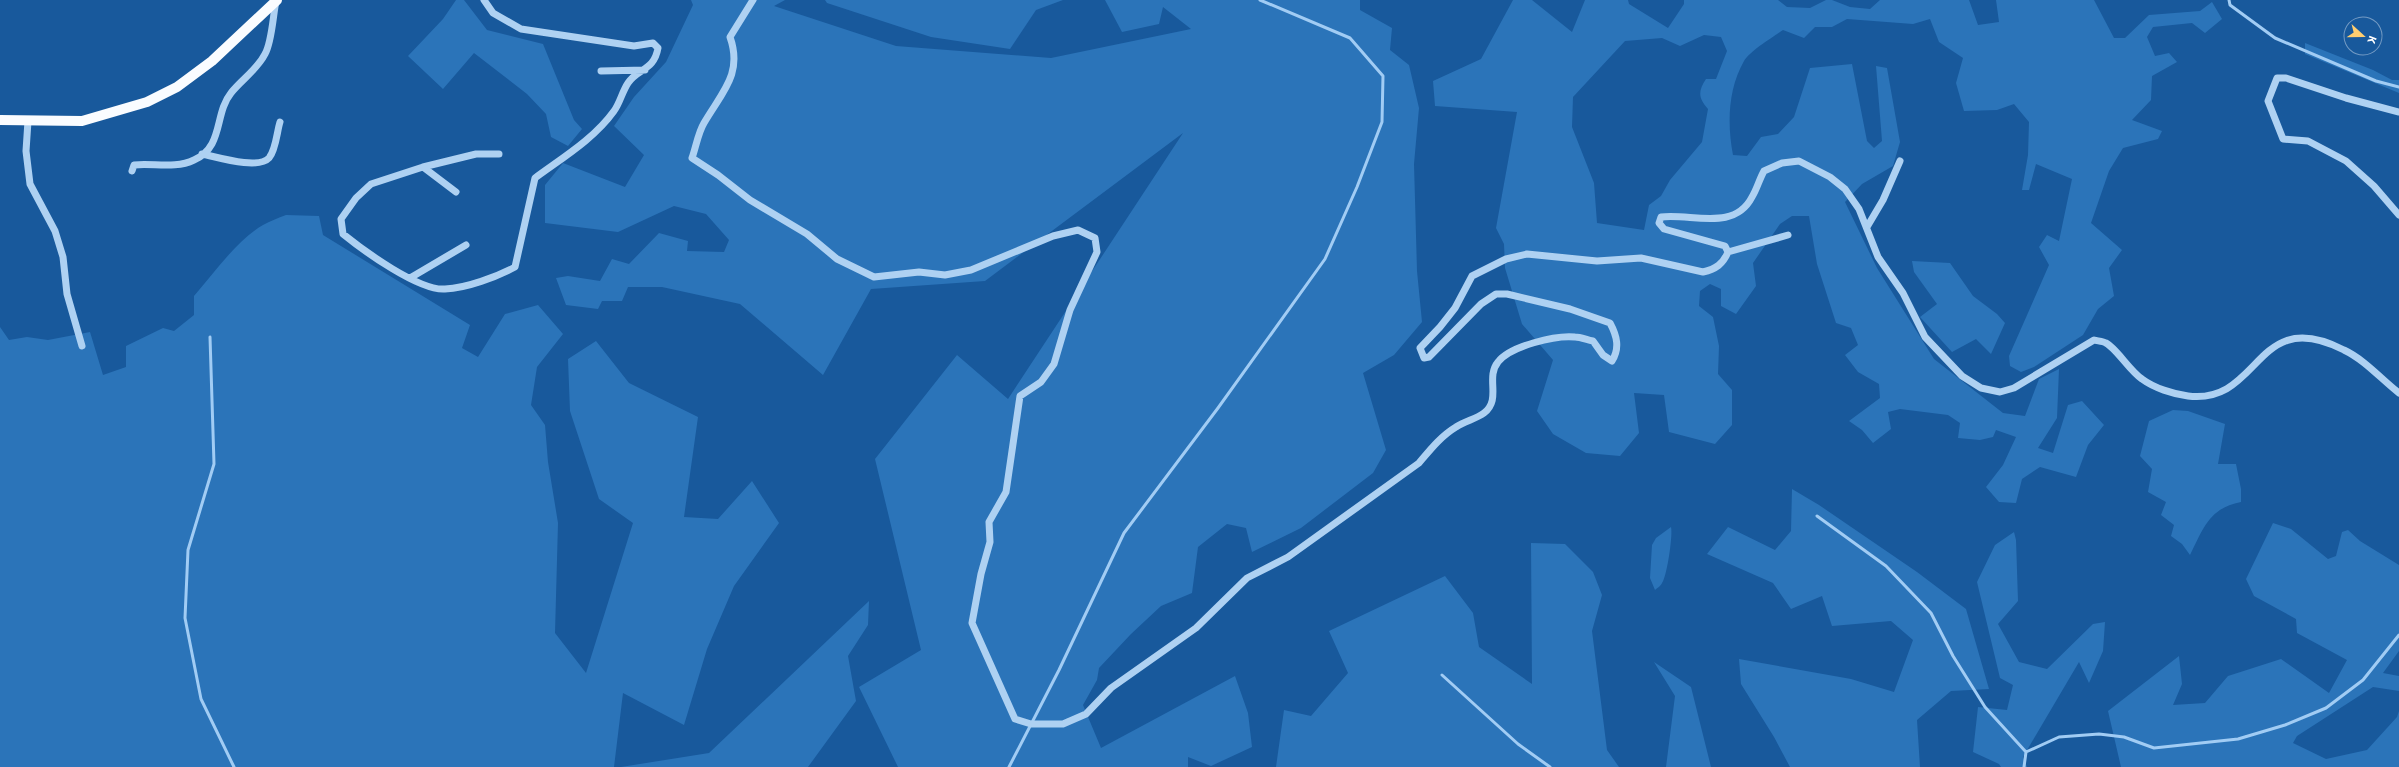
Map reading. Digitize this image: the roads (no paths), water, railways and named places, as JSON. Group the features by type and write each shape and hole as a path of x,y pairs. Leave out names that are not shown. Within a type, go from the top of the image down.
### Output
{"main road":[{"path":"0,120 82,121 147,102 177,87 212,61 276,0"}],"street":[{"path":"132,171 134,165 178,166 196,160 211,147 218,132 222,113 230,94 248,77 266,54 276,0"},
{"path":"484,0 493,13 521,29 634,46 653,43 658,48 657,56 651,66 628,82 615,111 580,146 535,178 515,267 497,277 445,289 432,288 410,278 366,252 343,234 341,219 356,198 371,184 423,167 476,154 500,154"},
{"path":"753,0 730,36 735,52 735,69 723,95 703,124 692,158 718,175 750,200 807,234 837,259 874,278 920,272 945,275 971,270 1053,236 1078,230 1095,238 1097,252 1070,310 1054,364 1041,382 1020,396 1006,492 989,522 990,542 981,574 972,623 1015,718 1031,724 1063,724 1086,714 1111,688 1196,628 1247,578 1288,557 1419,463 1435,444 1456,427 1484,413 1492,403 1494,393 1492,379 1497,362 1511,352 1558,338 1575,337 1593,341 1603,355 1612,361 1617,353 1617,335 1610,323 1570,309 1507,294 1496,294 1480,304 1429,357 1424,358 1420,348 1440,327 1455,308 1472,276 1481,270 1506,259 1527,254 1597,261 1642,258 1703,272 1711,270 1723,263 1728,252"},
{"path":"601,71 645,70"},
{"path":"2399,112 2346,98 2286,78 2277,78 2268,101 2283,139 2308,141 2346,161 2374,186 2399,215"},
{"path":"28,121 26,151 30,184 55,232 63,257 67,294 82,346"},
{"path":"202,154 250,163 264,162 270,157 280,122"},
{"path":"1728,252 1725,246 1664,228 1658,223 1661,217 1728,218 1738,212 1752,197 1764,171 1782,163 1799,161 1830,177 1845,189 1859,209 1878,256 1903,293 1925,337 1962,376 1981,388 2000,392 2014,388 2094,340 2106,343 2142,379 2157,388 2187,396 2211,396 2241,380 2257,361 2271,349 2290,338 2314,337 2345,350 2399,394"},
{"path":"1867,227 1883,200 1900,161"},
{"path":"423,167 456,192"},
{"path":"1728,252 1788,236"},
{"path":"410,278 466,245"}],"waterway":[{"path":"1009,767 1059,670 1124,533 1218,408 1325,259 1357,187 1382,122 1383,76 1350,38 1260,0"},
{"path":"2229,0 2230,5 2275,38 2376,81 2399,87"},
{"path":"210,337 214,464 188,550 185,618 201,699 234,767"},
{"path":"1817,516 1886,566 1931,613 1953,656 1985,707 2026,752"},
{"path":"2024,767 2026,752 2059,737 2099,734 2124,737 2154,748 2238,739 2285,725 2326,708 2363,680 2399,635"},
{"path":"1442,675 1518,744 1550,767"}]}
